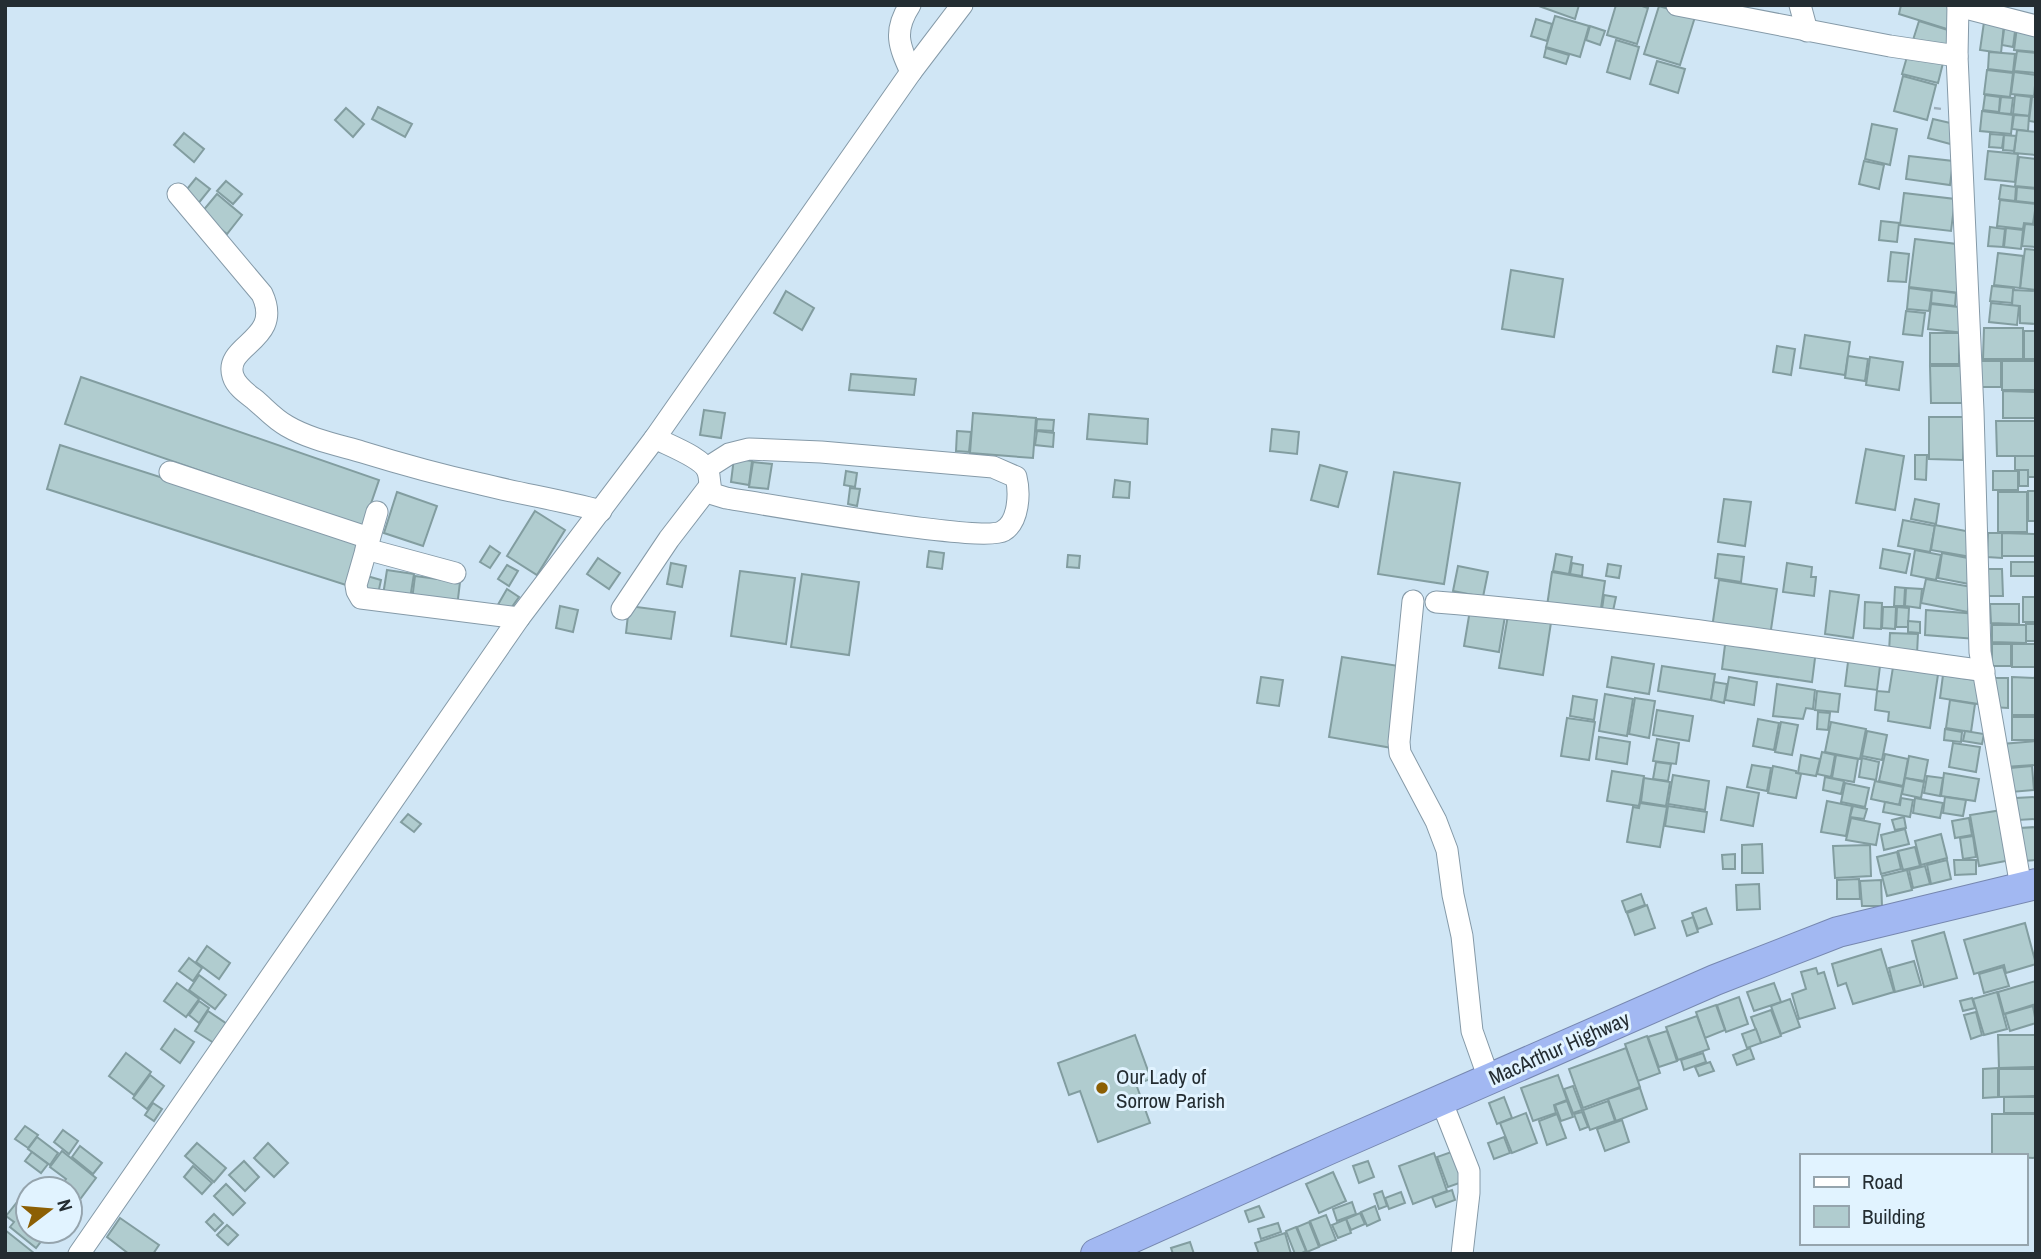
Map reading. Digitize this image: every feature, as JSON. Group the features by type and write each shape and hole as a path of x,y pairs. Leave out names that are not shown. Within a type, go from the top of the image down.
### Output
{"highway":[{"name":"MacArthur Highway","path":"1096,1254 1715,980 1838,932 2029,886"}],"street":[{"path":"910,5 899,26 899,39 911,72"},
{"path":"79,1254 519,618 655,438 911,72 962,5"},
{"path":"1677,5 1807,31 1957,56"},
{"path":"1800,5 1807,31"},
{"path":"2029,886 1980,652 1973,411 1957,56 1958,6 2036,26"},
{"path":"178,194 262,294 267,304 268,318 262,330 234,359 232,370 233,378 240,388 276,419 299,432 390,461 482,485 601,511"},
{"path":"622,609 708,477 738,450 809,451 993,467 1016,477 1018,485 1015,518 1003,531 989,535 914,527 726,498 713,494 708,477 702,462 655,438"},
{"path":"170,472 455,573"},
{"path":"377,512 356,585 361,598 519,618"},
{"path":"1413,601 1400,752 1436,821 1447,850 1452,895 1462,936 1472,1031 1489,1079"},
{"path":"1436,602 1533,610 1647,624 1984,671"},
{"path":"1441,1100 1469,1171 1462,1254"}],"building":[{"path":"1536,5 1579,5 1575,19"},
{"path":"1616,5 1639,5 1648,8 1637,44 1607,35"},
{"path":"1901,5 1950,5 1950,30 1899,14"},
{"path":"1659,6 1695,17 1680,65 1644,54"},
{"path":"1555,16 1589,26 1580,57 1546,47"},
{"path":"1536,19 1552,24 1547,41 1531,36"},
{"path":"1919,21 1951,31 1945,51 1913,40"},
{"path":"1984,22 2004,24 2001,53 1980,50"},
{"path":"2005,22 2016,24 2013,47 2002,45"},
{"path":"1590,26 1605,31 1600,45 1586,40"},
{"path":"2017,27 2036,30 2036,52 2014,50"},
{"path":"1616,40 1639,47 1630,79 1607,72"},
{"path":"1546,48 1569,55 1566,64 1544,57"},
{"path":"1909,50 1944,59 1938,83 1902,74"},
{"path":"2017,51 2036,53 2036,73 2014,71"},
{"path":"1989,52 2015,54 2013,72 1988,69"},
{"path":"1657,61 1685,69 1678,93 1650,84"},
{"path":"1987,70 2013,73 2010,97 1984,94"},
{"path":"2014,72 2036,75 2034,96 2011,94"},
{"path":"1903,76 1936,85 1927,120 1894,111"},
{"path":"1985,95 2000,97 1999,112 1983,110"},
{"path":"2015,95 2031,97 2029,116 2013,114"},
{"path":"2001,97 2013,98 2011,114 1999,113"},
{"path":"2032,97 2036,97 2036,122 2029,121"},
{"path":"378,107 412,124 405,137 372,119"},
{"path":"346,108 364,124 353,137 335,120"},
{"path":"1982,111 2013,115 2011,134 1980,131"},
{"path":"2014,115 2029,116 2028,131 2012,129"},
{"path":"1933,119 1959,125 1954,145 1928,138"},
{"path":"1872,124 1897,129 1890,165 1865,159"},
{"path":"2017,130 2036,132 2036,155 2014,153"},
{"path":"184,133 204,149 194,162 174,145"},
{"path":"1990,134 2004,135 2002,148 1989,147"},
{"path":"2004,135 2016,136 2014,151 2003,150"},
{"path":"1988,151 2018,154 2015,182 1985,179"},
{"path":"1909,156 1953,161 1950,185 1906,179"},
{"path":"2019,157 2036,159 2036,188 2015,186"},
{"path":"1864,161 1884,165 1879,189 1859,184"},
{"path":"196,178 210,189 197,205 183,194"},
{"path":"226,181 242,194 233,204 217,191"},
{"path":"2001,185 2016,187 2015,201 1999,199"},
{"path":"2017,187 2036,189 2035,203 2016,201"},
{"path":"1904,193 1955,199 1951,231 1900,225"},
{"path":"217,194 242,215 227,234 201,213"},
{"path":"2000,200 2036,204 2033,224 2024,223 2023,229 1997,226"},
{"path":"1881,221 1899,223 1897,242 1879,240"},
{"path":"2025,224 2036,225 2036,247 2022,246"},
{"path":"1990,227 2005,229 2003,247 1988,246"},
{"path":"2006,228 2023,230 2021,249 2004,247"},
{"path":"1915,239 1965,245 1960,293 1909,287"},
{"path":"2025,249 2036,250 2036,290 2020,288"},
{"path":"1891,252 1909,254 1906,282 1888,281"},
{"path":"1998,253 2023,256 2020,288 1994,285"},
{"path":"1511,270 1563,279 1554,337 1502,329"},
{"path":"1992,286 2014,288 2012,303 1990,301"},
{"path":"1909,288 1932,291 1929,311 1907,309"},
{"path":"1932,290 1956,293 1955,306 1931,303"},
{"path":"2013,290 2036,291 2036,324 2020,323 2020,306 2012,306"},
{"path":"786,291 814,308 802,330 774,313"},
{"path":"1991,303 2019,306 2017,325 1989,322"},
{"path":"1931,304 1968,308 1965,333 1928,329"},
{"path":"1906,311 1925,313 1922,336 1903,334"},
{"path":"1984,328 2023,328 2023,359 1983,359"},
{"path":"2024,331 2036,331 2036,359 2024,359"},
{"path":"1930,333 1959,333 1959,364 1930,364"},
{"path":"1805,335 1850,342 1845,375 1800,368"},
{"path":"1777,346 1795,349 1791,375 1773,372"},
{"path":"1848,356 1868,359 1865,381 1845,378"},
{"path":"1870,357 1903,362 1899,390 1866,385"},
{"path":"1980,361 2001,361 2001,387 1979,387"},
{"path":"2002,361 2036,361 2036,390 2002,390"},
{"path":"1930,366 1970,366 1970,403 1931,403"},
{"path":"851,374 916,379 914,395 849,390"},
{"path":"81,377 379,480 363,527 65,424"},
{"path":"2003,391 2036,392 2036,418 2003,418"},
{"path":"704,410 725,413 721,438 700,435"},
{"path":"973,413 1036,418 1033,458 970,453"},
{"path":"1089,414 1148,419 1147,444 1087,439"},
{"path":"1929,417 1964,417 1963,460 1929,459"},
{"path":"1037,419 1054,420 1053,431 1036,430"},
{"path":"1996,421 2036,421 2036,456 1997,456"},
{"path":"1272,429 1299,432 1297,454 1270,451"},
{"path":"957,431 971,432 969,452 956,451"},
{"path":"1037,431 1054,433 1053,447 1035,445"},
{"path":"60,445 360,541 346,585 47,489"},
{"path":"1866,449 1904,456 1895,510 1856,503"},
{"path":"1915,455 1927,455 1926,480 1915,479"},
{"path":"2015,456 2036,456 2036,477 2028,477 2028,470 2015,470"},
{"path":"734,458 752,461 749,485 731,482"},
{"path":"753,462 772,464 768,489 749,487"},
{"path":"1320,465 1347,472 1338,507 1311,500"},
{"path":"2019,470 2028,470 2028,486 2019,486"},
{"path":"846,471 857,473 855,487 844,485"},
{"path":"1993,471 2018,471 2018,490 1993,490"},
{"path":"1394,472 1460,483 1444,584 1378,574"},
{"path":"1115,480 1130,482 1129,498 1113,497"},
{"path":"850,488 860,489 857,506 848,504"},
{"path":"2028,491 2036,491 2036,521 2028,521"},
{"path":"397,492 437,506 423,546 384,533"},
{"path":"1998,492 2027,492 2027,532 1998,532"},
{"path":"1724,499 1751,502 1745,546 1718,542"},
{"path":"1915,499 1939,504 1936,524 1911,519"},
{"path":"535,511 565,530 537,575 507,556"},
{"path":"1903,520 1935,526 1930,552 1898,546"},
{"path":"1935,525 1976,533 1971,557 1931,550"},
{"path":"1988,533 2002,533 2002,558 1987,557"},
{"path":"2002,533 2036,534 2036,556 2002,556"},
{"path":"490,546 500,553 490,568 480,562"},
{"path":"1883,549 1910,554 1906,573 1880,568"},
{"path":"1915,550 1941,555 1936,580 1911,575"},
{"path":"929,551 944,553 942,569 927,567"},
{"path":"1942,553 1973,559 1969,584 1938,578"},
{"path":"1556,554 1572,557 1569,574 1553,571"},
{"path":"1718,554 1744,557 1741,582 1715,578"},
{"path":"1068,555 1080,556 1079,568 1067,567"},
{"path":"598,558 620,573 609,589 587,574"},
{"path":"2011,562 2036,562 2036,576 2011,576"},
{"path":"671,563 686,566 682,587 667,584"},
{"path":"1572,563 1583,565 1582,576 1570,574"},
{"path":"1787,563 1812,567 1811,577 1816,577 1814,596 1783,592"},
{"path":"1608,564 1621,566 1619,578 1606,576"},
{"path":"507,565 518,571 509,586 498,579"},
{"path":"1458,566 1488,572 1483,597 1453,591"},
{"path":"1986,569 2002,569 2003,596 1986,596"},
{"path":"387,570 414,574 410,599 383,595"},
{"path":"740,571 795,578 786,644 731,636"},
{"path":"1552,572 1605,581 1600,615 1547,606"},
{"path":"802,574 859,582 849,655 791,647"},
{"path":"367,576 381,580 378,594 363,591"},
{"path":"415,576 460,582 457,607 412,600"},
{"path":"1926,579 1972,587 1968,612 1921,603"},
{"path":"1719,580 1777,589 1770,636 1712,628"},
{"path":"1895,587 1905,588 1904,606 1894,606"},
{"path":"1906,588 1922,589 1920,608 1905,606"},
{"path":"507,589 519,597 507,614 496,608"},
{"path":"1830,591 1859,595 1853,638 1825,634"},
{"path":"1604,595 1616,597 1613,611 1602,609"},
{"path":"2023,597 2036,597 2036,622 2023,622"},
{"path":"1865,602 1882,603 1881,629 1864,628"},
{"path":"1990,604 2019,604 2019,624 1991,623"},
{"path":"560,606 578,610 573,632 556,628"},
{"path":"629,606 675,612 671,639 626,633"},
{"path":"1883,607 1896,607 1895,629 1882,628"},
{"path":"1897,607 1909,608 1908,627 1896,627"},
{"path":"1509,609 1552,616 1543,675 1499,668"},
{"path":"1470,610 1505,616 1499,652 1464,646"},
{"path":"1926,610 1978,614 1976,639 1925,635"},
{"path":"1908,621 1920,622 1920,633 1908,632"},
{"path":"2026,624 2036,624 2036,641 2026,641"},
{"path":"1992,625 2026,625 2026,643 1992,642"},
{"path":"1890,633 1918,634 1917,654 1889,652"},
{"path":"1726,637 1816,650 1812,682 1722,669"},
{"path":"1992,644 2011,644 2011,666 1992,666"},
{"path":"2012,644 2036,644 2036,667 2012,667"},
{"path":"1849,654 1881,658 1877,690 1845,686"},
{"path":"1342,657 1405,667 1392,748 1329,737"},
{"path":"1612,657 1654,664 1649,694 1607,687"},
{"path":"1894,661 1939,668 1930,728 1888,721 1889,712 1875,710 1877,691 1889,692"},
{"path":"1662,666 1715,674 1711,700 1658,691"},
{"path":"1943,675 1981,681 1978,704 1940,698"},
{"path":"1261,677 1283,680 1279,706 1257,703"},
{"path":"1729,677 1757,682 1754,705 1725,700"},
{"path":"2012,677 2036,678 2036,715 2012,715"},
{"path":"1992,678 2008,678 2008,708 1992,707"},
{"path":"1714,682 1727,684 1724,703 1711,700"},
{"path":"1777,684 1815,690 1813,709 1806,708 1803,719 1773,716"},
{"path":"1817,691 1840,694 1838,712 1815,710"},
{"path":"1605,694 1633,699 1627,736 1599,731"},
{"path":"1573,696 1597,700 1594,720 1570,716"},
{"path":"1635,698 1655,701 1649,738 1629,734"},
{"path":"1950,700 1975,704 1971,732 1946,728"},
{"path":"1657,710 1693,716 1689,741 1653,735"},
{"path":"1818,712 1830,713 1828,730 1817,729"},
{"path":"2012,717 2036,717 2036,740 2012,740"},
{"path":"1567,718 1595,722 1589,760 1561,756"},
{"path":"1758,719 1779,723 1774,750 1753,746"},
{"path":"1781,722 1798,725 1792,755 1775,752"},
{"path":"1831,722 1866,729 1860,759 1825,752"},
{"path":"1945,729 1962,732 1961,742 1944,740"},
{"path":"1867,731 1887,735 1882,760 1862,756"},
{"path":"1965,731 1984,734 1982,744 1963,741"},
{"path":"1599,737 1630,742 1627,764 1596,759"},
{"path":"1657,739 1679,743 1676,764 1653,761"},
{"path":"2036,741 2036,765 2004,767 2002,744"},
{"path":"1953,743 1980,747 1976,772 1949,767"},
{"path":"1822,752 1835,755 1831,777 1817,774"},
{"path":"1885,754 1908,759 1903,786 1879,781"},
{"path":"1801,755 1820,759 1816,776 1798,773"},
{"path":"1836,755 1858,759 1854,782 1832,778"},
{"path":"1909,756 1928,760 1924,781 1905,778"},
{"path":"1862,758 1879,762 1876,780 1859,777"},
{"path":"1656,762 1671,764 1668,781 1653,779"},
{"path":"1752,765 1771,768 1767,791 1747,787"},
{"path":"1773,766 1801,774 1796,798 1768,793"},
{"path":"2032,766 2034,790 2011,792 2010,768"},
{"path":"1612,771 1644,776 1639,806 1607,801"},
{"path":"1944,773 1979,779 1975,801 1941,796"},
{"path":"1673,775 1709,781 1705,810 1668,804"},
{"path":"1927,776 1943,778 1940,796 1924,793"},
{"path":"1825,777 1844,781 1841,794 1823,790"},
{"path":"1644,778 1670,782 1666,806 1641,802"},
{"path":"1905,778 1924,782 1921,798 1902,794"},
{"path":"1875,781 1903,787 1899,805 1871,799"},
{"path":"1845,783 1869,788 1865,807 1841,802"},
{"path":"1727,787 1759,793 1753,826 1721,820"},
{"path":"1945,797 1966,800 1963,816 1943,813"},
{"path":"2036,797 2036,819 2018,820 2016,798"},
{"path":"1901,798 1913,800 1910,817 1883,812 1885,802 1900,805"},
{"path":"1915,798 1943,803 1940,818 1913,813"},
{"path":"1827,801 1852,806 1846,836 1821,832"},
{"path":"1640,803 1667,807 1660,847 1627,842 1633,807 1639,808"},
{"path":"1668,806 1707,812 1704,832 1665,826"},
{"path":"1853,806 1867,809 1864,819 1850,817"},
{"path":"2002,810 2011,860 1979,866 1970,815"},
{"path":"408,814 421,824 414,832 401,822"},
{"path":"1904,817 1906,828 1895,830 1892,820"},
{"path":"1851,818 1880,824 1876,845 1846,840"},
{"path":"1969,818 1972,835 1955,838 1952,821"},
{"path":"2036,827 2036,860 2023,861 2020,828"},
{"path":"1905,829 1909,844 1884,850 1881,835"},
{"path":"1941,834 1947,858 1921,865 1915,841"},
{"path":"1973,836 1976,857 1963,859 1960,838"},
{"path":"1762,844 1763,873 1742,873 1742,845"},
{"path":"1870,845 1871,876 1835,878 1833,846"},
{"path":"1915,847 1920,866 1903,870 1898,851"},
{"path":"1897,852 1901,869 1881,874 1877,857"},
{"path":"1735,854 1735,869 1723,869 1722,855"},
{"path":"1947,860 1951,879 1931,884 1927,865"},
{"path":"1954,860 1976,860 1976,874 1955,875"},
{"path":"1925,866 1930,884 1913,888 1909,870"},
{"path":"1907,870 1912,890 1887,896 1882,876"},
{"path":"1859,879 1860,899 1837,899 1837,880"},
{"path":"1881,880 1882,906 1862,906 1860,881"},
{"path":"1759,884 1760,909 1737,910 1736,885"},
{"path":"1641,894 1645,905 1626,912 1622,901"},
{"path":"1647,905 1655,928 1635,935 1627,913"},
{"path":"1706,908 1712,924 1698,929 1692,913"},
{"path":"1693,917 1698,932 1687,936 1682,921"},
{"path":"2025,923 2036,964 2006,973 2004,965 1974,974 1964,940"},
{"path":"1944,932 1957,978 1924,987 1912,941"},
{"path":"207,946 230,963 219,979 196,962"},
{"path":"1881,949 1894,992 1853,1004 1846,983 1838,986 1832,964"},
{"path":"189,958 202,968 193,981 179,971"},
{"path":"1914,961 1921,985 1895,992 1889,968"},
{"path":"2003,967 2009,986 1984,993 1979,974"},
{"path":"1816,968 1818,974 1824,972 1835,1008 1799,1019 1792,994 1806,989 1801,972"},
{"path":"199,975 226,995 215,1009 189,990"},
{"path":"2036,981 2036,1004 2004,1014 1998,992"},
{"path":"177,983 199,999 186,1017 164,1001"},
{"path":"1774,983 1781,1002 1754,1011 1747,992"},
{"path":"1997,992 2007,1029 1984,1035 1973,999"},
{"path":"1739,997 1748,1024 1726,1032 1717,1005"},
{"path":"1972,998 1975,1008 1963,1011 1960,1001"},
{"path":"1790,999 1800,1027 1781,1034 1771,1006"},
{"path":"199,1001 209,1008 199,1023 189,1015"},
{"path":"1716,1005 1725,1030 1705,1038 1696,1012"},
{"path":"2033,1006 2036,1023 2010,1031 2005,1014"},
{"path":"1771,1010 1781,1036 1761,1043 1751,1017"},
{"path":"208,1011 230,1026 217,1045 195,1031"},
{"path":"1976,1012 1982,1035 1971,1039 1964,1015"},
{"path":"1697,1016 1709,1049 1678,1060 1666,1027"},
{"path":"175,1029 194,1042 180,1063 161,1049"},
{"path":"1756,1029 1761,1043 1747,1048 1742,1034"},
{"path":"1667,1031 1677,1061 1659,1067 1648,1037"},
{"name":"Our Lady of Sorrow Parish","path":"1135,1035 1151,1079 1136,1084 1150,1123 1098,1142 1080,1091 1069,1095 1058,1063"},
{"path":"1998,1035 2036,1035 2036,1067 1999,1068"},
{"path":"1647,1036 1660,1073 1638,1081 1625,1044"},
{"path":"1626,1048 1640,1087 1583,1108 1569,1069"},
{"path":"1750,1048 1754,1059 1737,1065 1733,1055"},
{"path":"126,1053 151,1072 134,1095 109,1076"},
{"path":"1703,1053 1706,1062 1684,1070 1681,1060"},
{"path":"1710,1062 1714,1071 1699,1076 1695,1067"},
{"path":"1998,1068 1998,1097 1983,1098 1983,1069"},
{"path":"1999,1069 2036,1069 2036,1096 1999,1097"},
{"path":"150,1075 164,1086 147,1109 133,1098"},
{"path":"1558,1075 1567,1100 1554,1105 1556,1113 1533,1121 1521,1088"},
{"path":"1573,1086 1582,1110 1573,1113 1564,1089"},
{"path":"1640,1088 1647,1109 1616,1121 1608,1099"},
{"path":"1504,1097 1512,1118 1497,1124 1489,1103"},
{"path":"2004,1097 2036,1097 2036,1113 2004,1113"},
{"path":"1567,1101 1573,1117 1561,1121 1555,1105"},
{"path":"1608,1101 1615,1121 1590,1130 1583,1110"},
{"path":"153,1103 162,1109 154,1121 145,1115"},
{"path":"1582,1112 1588,1127 1580,1130 1574,1114"},
{"path":"1526,1113 1537,1143 1512,1153 1500,1123"},
{"path":"1557,1114 1566,1138 1547,1145 1539,1121"},
{"path":"1992,1114 2036,1114 2036,1158 2027,1158 2027,1154 1992,1154"},
{"path":"1622,1120 1629,1142 1605,1151 1597,1129"},
{"path":"25,1126 38,1135 28,1148 15,1139"},
{"path":"63,1130 78,1141 69,1154 54,1142"},
{"path":"37,1137 58,1153 50,1165 28,1149"},
{"path":"1504,1137 1510,1153 1494,1159 1488,1143"},
{"path":"197,1143 226,1168 214,1182 185,1156"},
{"path":"268,1143 288,1163 274,1177 254,1158"},
{"path":"80,1146 102,1163 93,1174 72,1157"},
{"path":"1457,1150 1468,1180 1448,1187 1437,1157"},
{"path":"62,1151 96,1178 84,1194 84,1175 61,1175 50,1167"},
{"path":"32,1152 48,1164 41,1173 25,1161"},
{"path":"1434,1153 1447,1191 1413,1204 1399,1166"},
{"path":"244,1161 259,1177 245,1191 229,1175"},
{"path":"1368,1161 1374,1177 1359,1183 1353,1166"},
{"path":"193,1166 212,1183 202,1194 184,1177"},
{"path":"1333,1172 1346,1201 1319,1213 1306,1184"},
{"path":"226,1184 245,1203 233,1215 214,1196"},
{"path":"1452,1190 1455,1200 1436,1207 1432,1197"},
{"path":"1382,1191 1387,1206 1379,1209 1374,1194"},
{"path":"1401,1192 1405,1203 1389,1209 1385,1198"},
{"path":"1352,1202 1356,1214 1337,1221 1333,1209"},
{"path":"14,1206 14,1222 6,1216"},
{"path":"1259,1206 1264,1217 1249,1222 1245,1211"},
{"path":"1375,1206 1380,1220 1367,1226 1361,1212"},
{"path":"1360,1213 1365,1224 1351,1230 1346,1219"},
{"path":"214,1214 223,1223 215,1231 206,1222"},
{"path":"1326,1215 1336,1240 1320,1246 1310,1221"},
{"path":"120,1218 159,1245 153,1254 129,1254 107,1237"},
{"path":"1346,1219 1351,1233 1338,1238 1332,1225"},
{"path":"1309,1222 1319,1247 1307,1252 1297,1227"},
{"path":"1278,1223 1281,1232 1261,1239 1258,1229"},
{"path":"227,1225 238,1235 228,1245 217,1235"},
{"path":"1296,1227 1306,1251 1300,1254 1295,1254 1286,1231"},
{"path":"5,1230 14,1237 14,1245 24,1245 34,1253 33,1254 5,1254"},
{"path":"1285,1233 1291,1254 1259,1254 1255,1243"},
{"path":"1190,1242 1194,1254 1173,1254 1171,1248"}],"place":[{"name":"Our Lady of Sorrow Parish","path":"1102,1088"}]}
